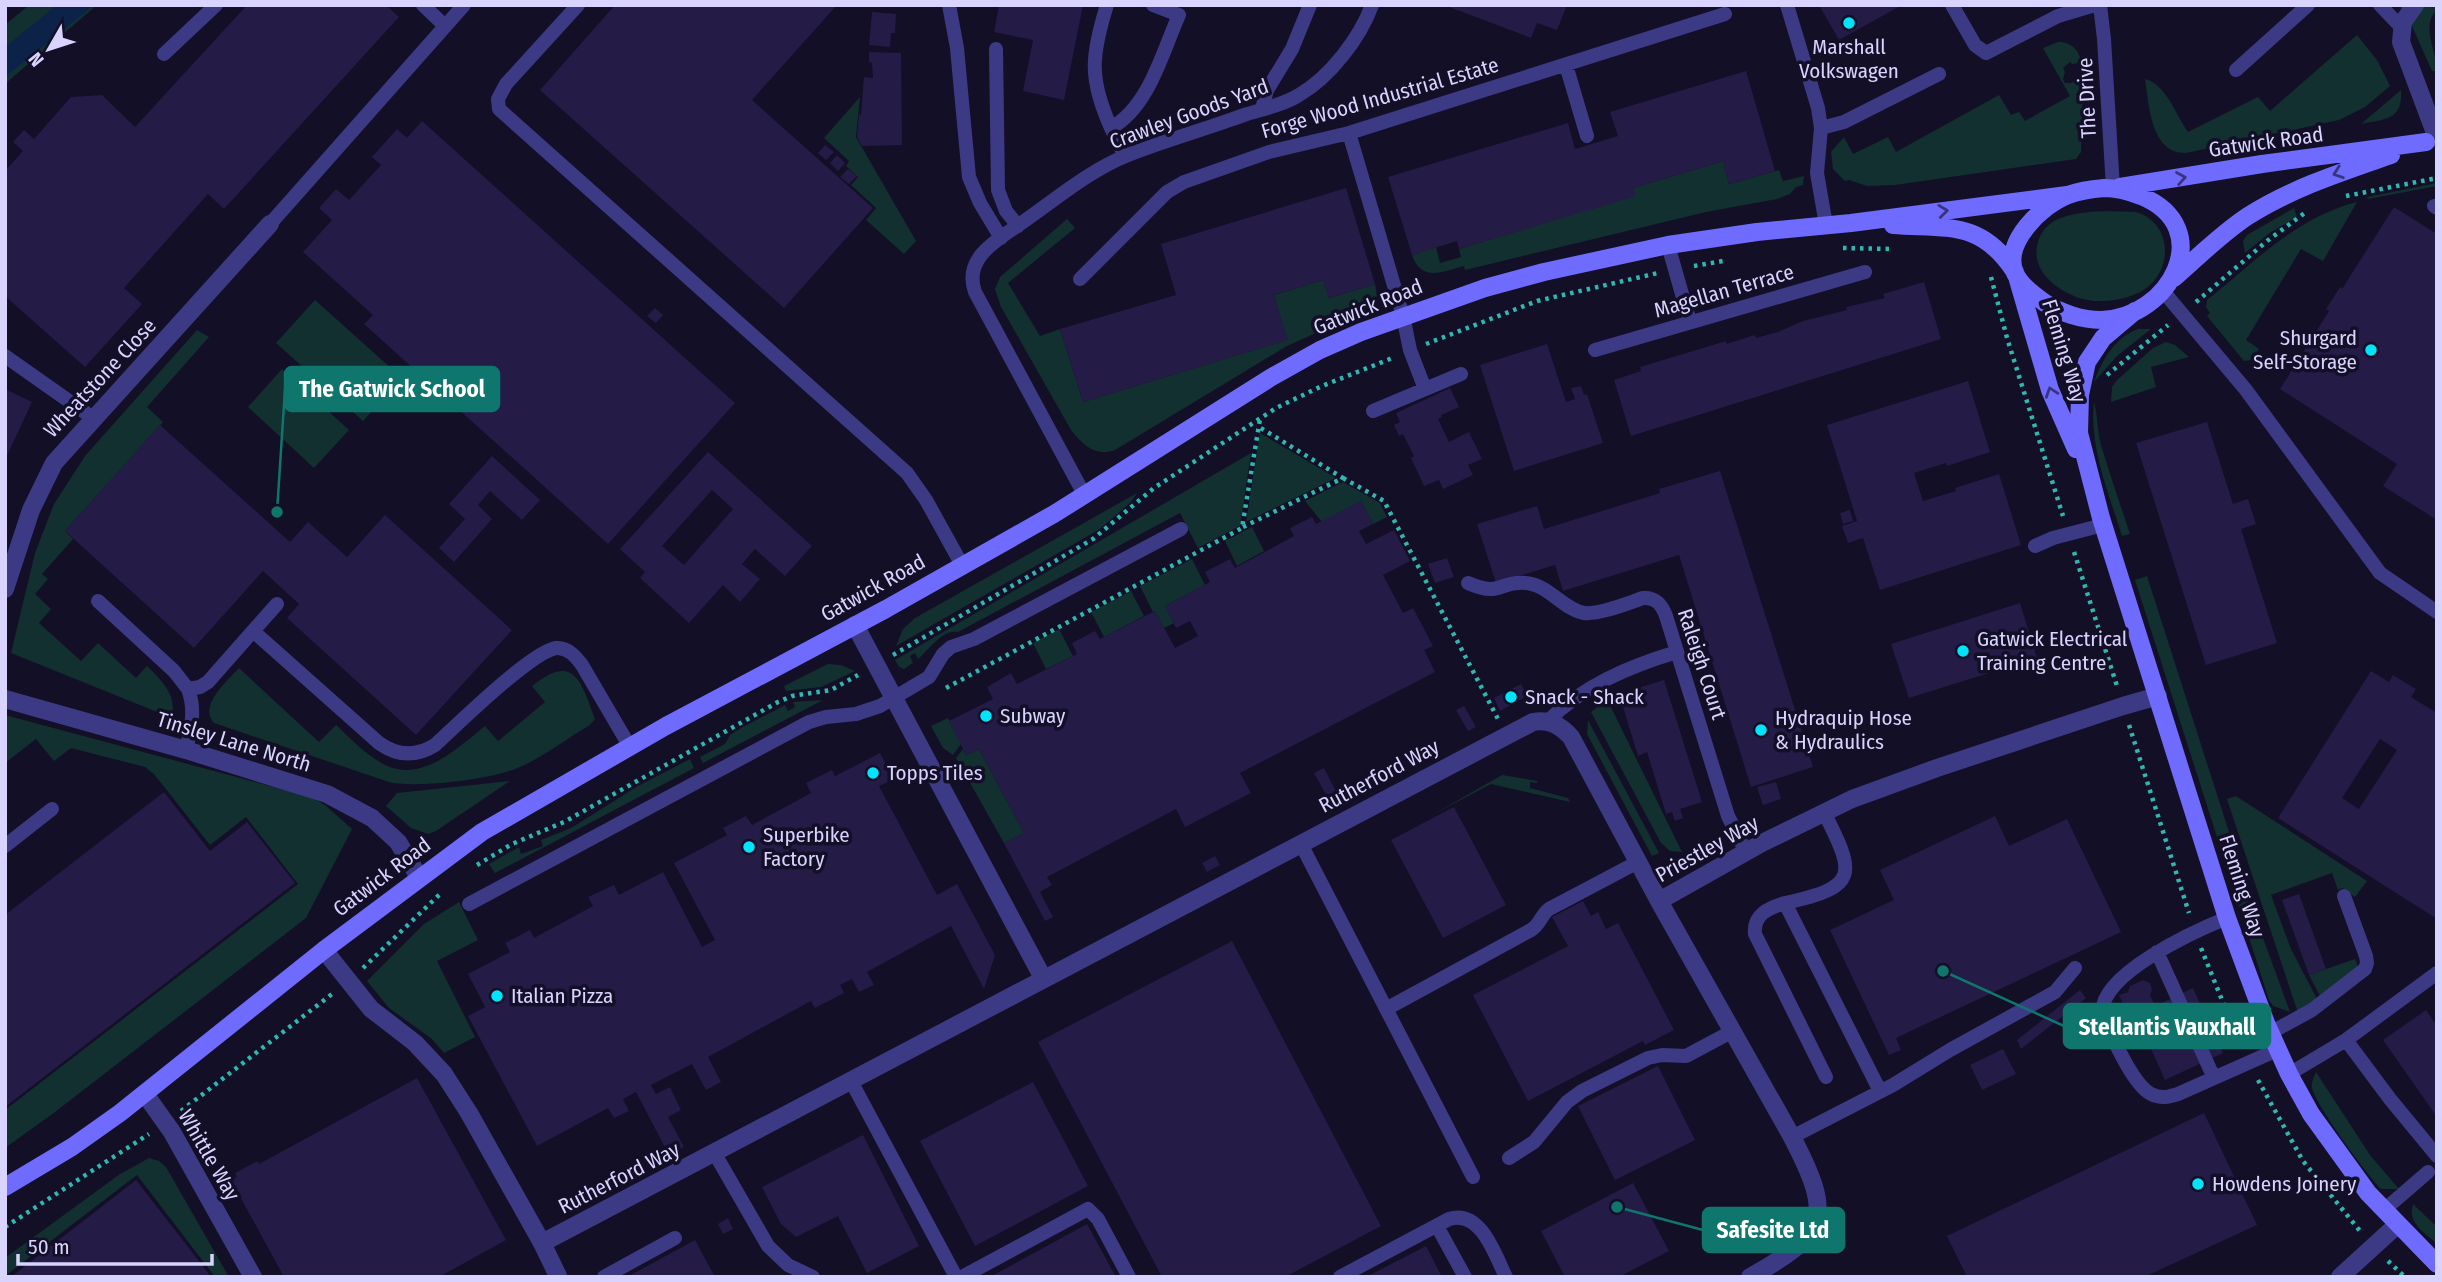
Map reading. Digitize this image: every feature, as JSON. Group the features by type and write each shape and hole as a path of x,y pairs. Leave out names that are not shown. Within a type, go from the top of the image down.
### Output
{"street":[{"path":"2415,5 2401,27 2401,42 2433,140"},
{"name":"Gatwick Road","path":"2113,188 2433,140"},
{"name":"Gatwick Road","path":"2167,285 2258,210 2319,181 2433,140"},
{"path":"2113,188 2150,200 2165,212 2178,228 2182,245 2178,264 2167,285 2135,311 2105,320 2073,315 2037,297 2016,273 2014,255 2026,228 2040,212 2067,195 2113,188"},
{"name":"Gatwick Road","path":"5,1187 72,1147 145,1094 324,950 482,832 630,747 1085,496 1297,362 1361,332 1455,297 1516,279 1668,245 2067,195"},
{"name":"Gatwick Road","path":"1851,223 1955,229 1974,233 1995,246 2016,273"},
{"name":"Wheatstone Close","path":"5,589 21,534 42,484 59,456 270,224"},
{"name":"Fleming Way","path":"2016,273 2050,390 2088,477 2227,918 2277,1049 2330,1143 2353,1174 2397,1225 2437,1264"},
{"name":"Fleming Way","path":"2088,477 2078,426 2084,371 2099,343 2135,311"},
{"path":"855,625 1043,978"},
{"name":"Priestley Way","path":"1750,1277 1795,1250 1808,1235 1816,1218 1818,1200 1814,1181 1660,901 1824,812 1937,768 2158,696"},
{"name":"Tinsley Lane North","path":"5,699 320,791 372,818 398,842 419,877"},
{"name":"Rutherford Way","path":"542,1243 1506,735 1533,722 1547,722"},
{"path":"1547,722 1563,728 1571,737 1660,901"},
{"path":"324,950 371,1009 424,1051 444,1074 469,1113 558,1276"},
{"name":"Whittle Way","path":"145,1094 166,1123 253,1277"},
{"path":"2340,1277 2397,1225"}],"lane":[{"path":"164,54 216,5"},
{"path":"423,5 445,26"},
{"path":"270,224 464,5"},
{"path":"578,5 500,92 498,103 503,114 907,473 926,500 962,565"},
{"path":"949,5 957,48 969,177 980,203 1001,238"},
{"path":"1107,5 1095,49 1094,68 1098,97 1125,156"},
{"path":"1111,128 1138,107 1181,10 1153,5"},
{"path":"1262,109 1267,90 1294,44 1310,5"},
{"name":"Crawley Goods Yard","path":"1085,496 972,284 972,272 977,260 1001,238 1088,176 1125,156 1295,97 1310,88 1357,39 1372,5"},
{"path":"1787,5 1821,128 1817,173 1826,225"},
{"path":"1952,5 1975,45 1986,53 2058,16 2098,5"},
{"name":"The Drive","path":"2098,5 2104,39 2113,188"},
{"path":"2236,71 2308,5"},
{"path":"2380,5 2401,27"},
{"name":"Forge Wood Industrial Estate","path":"1080,279 1177,185 1282,148 1349,133 1725,14"},
{"path":"996,49 998,190 1006,211 1017,226"},
{"path":"1566,65 1587,136"},
{"path":"1821,128 1844,122 1939,74"},
{"path":"1349,133 1403,316 1410,351 1425,389"},
{"path":"1668,245 1690,322"},
{"name":"Magellan Terrace","path":"1595,350 1865,272"},
{"path":"2167,285 2182,313 2246,390 2380,573 2437,612"},
{"path":"5,356 93,418"},
{"path":"1373,411 1461,374"},
{"path":"2035,546 2053,538 2103,525"},
{"path":"469,904 809,722 864,712 895,697 929,677 943,654 951,647 974,639 1181,529"},
{"name":"Raleigh Court","path":"1468,583 1488,590 1516,583 1531,583 1584,613 1594,613 1643,598 1658,602 1664,610 1728,816 1746,852"},
{"path":"98,600 174,671 188,689 193,716 186,750"},
{"path":"188,689 208,682 277,604"},
{"path":"253,631 379,743 395,752 414,753 428,749 523,666 545,652 560,648 570,652 582,666 630,747"},
{"path":"1547,722 1570,703 1620,673 1677,652"},
{"path":"5,846 52,809"},
{"path":"1824,812 1844,859 1844,878 1841,883 1828,890 1766,910 1755,924 1755,934 1826,1077"},
{"path":"1301,844 1472,1177"},
{"path":"1386,1009 1531,930 1549,909 1637,862"},
{"path":"2270,1032 2312,1010 2365,969 2366,956 2344,895"},
{"path":"1786,903 1880,1091"},
{"path":"2227,918 2189,933 2157,952 2117,984 2105,997 2102,1009 2106,1023 2139,1083 2150,1094 2169,1097 2277,1049"},
{"path":"2157,952 2214,1078"},
{"path":"1792,1137 1880,1091 2055,992 2075,968"},
{"path":"2289,1074 2346,1040 2437,973"},
{"path":"1509,1158 1534,1142 1561,1108 1582,1091 1648,1058 1662,1055 1686,1056 1733,1031"},
{"path":"2346,1040 2437,1156"},
{"path":"850,1081 956,1277"},
{"path":"715,1154 768,1246 788,1265 813,1277"},
{"path":"2384,1210 2434,1173"},
{"path":"962,1277 1088,1209 1098,1219 1129,1277"},
{"path":"1340,1277 1459,1217 1474,1222 1482,1232 1506,1277"},
{"path":"1437,1226 1465,1277"},
{"path":"604,1277 675,1238"}],"path":[{"path":"2343,197 2437,178"},
{"path":"2104,379 2267,241 2313,206"},
{"path":"1259,427 1384,501 1506,735"},
{"path":"1242,528 1343,478"},
{"path":"470,871 513,844 553,829 778,702 798,695"},
{"path":"5,1227 166,1123 349,981 442,891"}],"green space":[{"path":"29,5 97,5 5,84 5,25"},
{"path":"2399,5 2437,5 2430,31 2437,71 2432,71 2411,24"},
{"path":"2357,35 2377,60 2390,86 2365,107 2339,120 2186,153 2165,146 2159,137 2151,114 2145,79 2165,93 2188,132 2258,97 2270,111"},
{"path":"2058,42 2072,46 2078,52 2082,67 2078,63 2070,62 2063,68 2065,83 2078,79 2083,82 2081,152 2076,159 1895,185 1867,186 1845,181 1833,169 1831,152 1844,137 1853,154 1888,137 1896,152 1999,95 2011,115 2019,112 2025,121 2070,96 2043,48"},
{"path":"2401,90 2401,100 2396,113 2385,119 2361,124"},
{"path":"860,97 856,137 916,241 904,254 866,220 876,208 851,185 858,177 846,166 849,161 824,138"},
{"path":"1723,161 1729,184 1779,170 1783,181 1804,176 1803,185 1777,199 1706,212 1465,270 1464,266 1427,272 1421,269 1412,255 1436,247 1440,263 1461,257 1459,249 1635,195 1633,188"},
{"path":"2437,183 2437,186 2368,199 2367,197"},
{"path":"2357,202 2323,261 2301,249 2246,340 2259,349 2252,360 2244,361 2207,316 2210,313 2206,307 2207,300 2295,230 2335,209"},
{"path":"2294,208 2297,217 2271,232 2245,253 2243,241 2247,235"},
{"path":"2085,212 2136,212 2155,224 2161,233 2165,254 2158,276 2143,290 2116,300 2087,300 2052,283 2040,268 2037,259 2039,239 2053,222 2065,216"},
{"path":"1067,219 1075,228 1008,283 1040,336 1060,329 1083,402 1287,340 1274,295 1323,280 1329,298 1375,284 1378,301 1287,346 1115,450 1095,451 1071,430 1001,307 995,289 1000,277"},
{"path":"315,300 402,378 363,421 276,343"},
{"path":"2138,329 2151,329 2117,356 2094,382 2110,350 2122,338"},
{"path":"197,330 209,337 147,407 163,422 65,531 73,539 42,574 48,579 35,594 51,609 39,623 81,661 98,643 136,678 147,666 170,695 172,718 11,653 35,553 54,504 85,456"},
{"path":"2166,342 2175,345 2189,357 2151,367 2156,387 2111,402 2112,387 2116,381 2153,348"},
{"path":"282,369 349,430 314,468 248,407"},
{"path":"2094,402 2101,445 2130,534 2122,536 2097,454"},
{"path":"1260,433 1336,478 1246,522"},
{"path":"1251,453 1240,526 1198,548 1180,513 958,632 947,634 918,659 915,653 910,656 913,663 904,669 899,667 895,660"},
{"path":"1343,482 1380,503 1387,517 1373,524 1361,501 1322,522 1305,501"},
{"path":"1137,493 1131,502 1100,529 896,646 903,629 915,618"},
{"path":"1252,527 1264,551 1237,566 1225,541"},
{"path":"1192,559 1205,585 1165,606 1174,623 1164,628 1140,586"},
{"path":"2147,576 2263,938 2290,1012 2273,1006 2269,1000 2135,580"},
{"path":"1131,591 1144,616 1104,637 1091,612"},
{"path":"1059,629 1073,656 1046,669 1033,643"},
{"path":"828,664 841,665 855,671 821,687 786,691 784,686"},
{"path":"239,668 319,742 336,725 367,753 393,768 422,768 449,754 485,726 498,741 545,702 532,686 558,671 567,671 580,683 595,719 590,725 544,754 503,773 437,783 392,783 214,723 209,709 212,702"},
{"path":"1607,699 1682,852 1670,851 1661,843 1591,712"},
{"path":"823,700 703,763 700,757 725,744 730,735 739,729 785,705 788,711 795,707 793,702"},
{"path":"5,715 311,797 325,805 352,829 306,918 5,1148 5,1110 298,884 246,817 210,845 154,774 145,767 71,748 54,761 36,739 5,763"},
{"path":"948,718 961,744 953,755 943,748 931,726"},
{"path":"1588,720 1659,853 1652,856 1587,734"},
{"path":"963,749 966,755 979,749 1024,833 1004,843 956,758"},
{"path":"690,759 694,768 495,873 489,864 519,847 521,854 543,846 541,840 571,828 638,786"},
{"path":"1502,775 1537,781 1530,782 1530,788 1568,798 1570,802 1491,784 1434,814"},
{"path":"510,781 428,834 411,828 386,806 397,793"},
{"path":"2236,796 2367,881 2355,897 2343,888 2338,890 2332,873 2271,895 2291,949 2317,999 2298,1013 2227,799"},
{"path":"459,902 478,940 437,961 475,1037 444,1053 432,1039 389,1008 367,981 424,924"},
{"path":"2355,959 2359,969 2320,996 2309,975"},
{"path":"2316,1072 2370,1155 2399,1189 2381,1189 2342,1139 2315,1096 2312,1086"},
{"path":"149,1158 166,1167 229,1277 215,1277 137,1175 5,1276 5,1258 120,1174"},
{"path":"2413,1204 2437,1227 2437,1244 2422,1231 2412,1217"}],"water":[{"path":"57,5 94,5 5,77 5,47"}],"building":[{"path":"247,5 386,5 399,17 224,209 208,194 124,288 142,304 85,367 5,296 5,171 23,151 13,142 24,130 34,139 71,97 102,95 135,127"},
{"path":"615,5 837,5 752,100 873,208 784,308 540,90"},
{"path":"999,5 1083,5 1064,100 1023,91 1033,40 994,32"},
{"path":"1444,5 1567,5 1557,30 1537,23 1531,38"},
{"name":"Marshall Volkswagen","path":"1819,5 1902,5 1839,40"},
{"path":"872,12 896,14 895,33 891,33 890,47 869,45"},
{"path":"869,52 901,53 902,145 862,146 857,137 864,77 873,78"},
{"path":"1746,71 1775,171 1729,184 1723,161 1633,188 1636,196 1459,249 1457,241 1412,255 1388,177 1568,123 1575,149 1618,136 1610,112"},
{"path":"422,121 735,403 608,544 364,324 373,315 303,252 332,220 319,208 336,189 349,200 381,165 372,157 397,129 407,138"},
{"path":"825,145 834,152 826,160 818,153"},
{"path":"837,155 845,163 838,171 830,163"},
{"path":"848,169 857,176 849,184 840,177"},
{"path":"1346,188 1375,284 1329,298 1323,280 1274,295 1288,340 1083,402 1060,329 1176,295 1161,244"},
{"name":"Shurgard Self-Storage","path":"2394,207 2437,234 2437,520 2383,486 2397,464 2280,389 2329,311 2326,309 2340,287 2342,289"},
{"path":"1924,282 1941,339 1631,436 1614,380 1641,371 1640,367 1726,341 1726,344 1755,335 1756,338 1778,332 1803,321 1847,310 1846,307 1885,298 1883,294"},
{"path":"655,308 663,315 656,323 647,316"},
{"path":"1547,344 1566,402 1575,399 1571,388 1581,386 1584,395 1587,394 1603,443 1514,471 1480,365"},
{"path":"1968,381 1990,452 1914,473 1923,501 1999,474 2021,545 1880,590 1863,538 1848,543 1842,526 1857,521 1827,425"},
{"path":"1450,388 1459,407 1438,419 1449,442 1469,432 1482,459 1468,465 1473,475 1443,489 1439,480 1424,486 1411,458 1414,456 1403,434 1399,436 1394,425 1400,422 1396,413"},
{"path":"5,389 32,402 5,460"},
{"path":"2207,422 2233,504 2248,499 2256,524 2241,529 2277,643 2206,665 2136,443"},
{"path":"160,425 290,542 308,522 347,557 385,515 512,630 416,735 287,618 299,604 263,571 194,648 65,531"},
{"path":"708,452 812,546 785,576 755,549 742,564 760,579 740,602 723,585 689,623 640,578 645,572 620,549","holes":["712,490 733,509 684,565 662,546"]},
{"path":"492,456 540,500 522,520 490,491 478,505 492,519 454,562 439,548 465,519 449,504"},
{"path":"1720,471 1813,767 1751,787 1679,555 1563,591 1555,565 1496,583 1477,524 1537,506 1544,529 1660,493 1659,489"},
{"path":"1361,501 1373,524 1359,531 1366,544 1394,530 1410,561 1383,575 1403,613 1413,608 1433,646 1424,650 1435,672 1240,773 1251,793 1185,827 1176,809 1047,877 1052,885 1040,892 1053,917 1045,921 1004,843 1024,833 979,749 966,755 949,721 993,699 987,687 1011,673 1017,684 1077,654 1072,643 1095,631 1100,639 1155,611 1175,648 1198,636 1190,621 1176,628 1165,606 1210,582 1205,572 1230,559 1235,568 1294,536 1290,528 1312,517 1316,524"},
{"path":"1850,510 1853,521 1843,524 1840,513"},
{"path":"1447,558 1454,577 1435,583 1428,564"},
{"path":"2020,603 2037,658 1909,698 1891,644"},
{"path":"2371,671 2389,682 2393,675 2416,689 2411,697 2437,713 2437,919 2278,818","holes":["2380,739 2397,750 2359,809 2342,798"]},
{"path":"1664,680 1702,802 1680,809 1683,818 1675,821 1672,812 1666,814 1647,752 1638,756 1619,694"},
{"name":"Snack - Shack","path":"1521,684 1527,696 1500,711 1494,698"},
{"path":"1464,706 1476,727 1468,731 1456,710"},
{"path":"880,753 894,779 879,786 937,895 957,884 995,955 984,989 951,926 867,972 874,985 859,992 852,979 840,985 844,993 815,1008 811,1001 708,1057 721,1082 706,1090 692,1064 651,1085 656,1094 670,1087 681,1110 668,1117 684,1147 669,1155 636,1092 623,1099 629,1111 614,1118 608,1108 537,1146 468,1016 485,1007 468,974 510,952 505,943 530,930 534,938 593,906 588,897 614,885 619,895 663,872 702,947 715,940 674,863 727,835 723,828 746,816 752,825 811,793 806,783 832,770 835,776"},
{"path":"1324,768 1341,801 1332,806 1314,773"},
{"path":"1776,782 1781,799 1763,805 1757,787"},
{"path":"164,792 210,851 247,822 295,883 5,1107 5,915"},
{"path":"1454,807 1506,905 1443,938 1391,840"},
{"path":"1995,816 2009,846 2067,819 2121,932 1896,1038 1901,1050 1889,1055 1830,930 1894,900 1880,870"},
{"path":"1215,856 1220,865 1207,872 1202,863"},
{"path":"2299,894 2326,969 2309,975 2282,900"},
{"path":"1583,901 1591,916 1598,912 1606,929 1618,923 1674,1030 1645,1045 1643,1041 1528,1101 1473,995 1568,946 1552,917"},
{"path":"1232,941 1381,1226 1285,1277 1162,1277 1038,1042"},
{"path":"2143,980 2150,983 2150,995 2155,1006 2193,988 2223,1053 2165,1080 2149,1044 2143,1046 2119,995 2128,992 2130,986"},
{"path":"2080,990 2086,998 2021,1049 2017,1040"},
{"path":"2426,1010 2437,1026 2437,1117 2383,1040"},
{"path":"2003,1049 2016,1074 1982,1090 1970,1065"},
{"path":"1658,1066 1695,1140 1615,1180 1578,1106"},
{"path":"417,1078 506,1240 439,1277 284,1277 231,1180 237,1177 235,1173 258,1161 259,1164"},
{"path":"1033,1082 1088,1186 975,1246 920,1141"},
{"path":"2204,1113 2257,1225 2144,1277 1967,1277 1947,1236"},
{"path":"863,1135 919,1246 867,1273 838,1216 796,1237 781,1224 762,1187"},
{"path":"136,1180 209,1274 205,1277 11,1277"},
{"path":"1633,1183 1669,1251 1619,1277 1565,1277 1541,1231"},
{"path":"728,1218 733,1229 723,1234 718,1224"},
{"path":"1087,1224 1116,1277 990,1277"},
{"path":"695,1240 715,1277 627,1277"},
{"path":"1426,1246 1442,1277 1366,1277"}],"place":[{"name":"Marshall Volkswagen","path":"1849,23"},
{"name":"Shurgard Self-Storage","path":"2371,350"},
{"name":"The Gatwick School","path":"277,512"},
{"name":"Gatwick Electrical Training Centre","path":"1963,651"},
{"name":"Snack - Shack","path":"1511,697"},
{"name":"Subway","path":"986,716"},
{"name":"Hydraquip Hose & Hydraulics","path":"1761,730"},
{"name":"Topps Tiles","path":"873,773"},
{"name":"Superbike Factory","path":"749,847"},
{"name":"Stellantis Vauxhall","path":"1943,971"},
{"name":"Italian Pizza","path":"497,996"},
{"name":"Howdens Joinery","path":"2198,1184"},
{"name":"Safesite Ltd","path":"1617,1207"}]}
